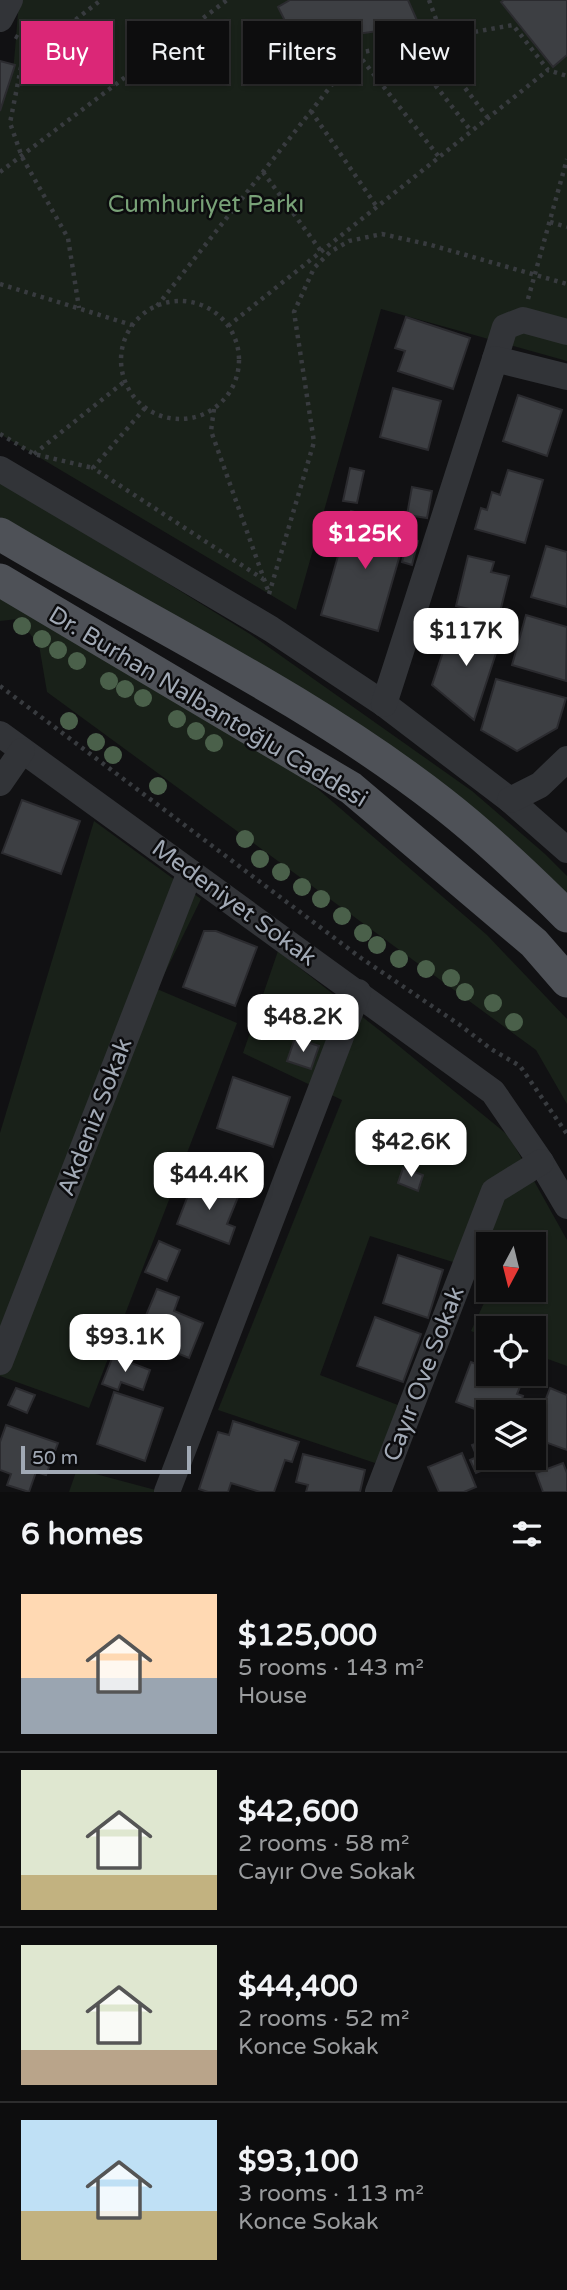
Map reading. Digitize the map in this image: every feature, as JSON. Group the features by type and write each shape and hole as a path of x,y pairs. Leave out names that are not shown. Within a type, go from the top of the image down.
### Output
{"main road":[{"name":"Dr. Burhan Nalbantoğlu Caddesi","path":"0,534 161,627 245,671 363,746 439,800 502,851 567,916"},
{"name":"Dr. Burhan Nalbantoğlu Caddesi","path":"0,580 351,788 534,943 567,981"}],"street":[{"path":"4,26 10,0"},
{"path":"384,704 505,327 523,320 567,332"},
{"path":"495,359 567,377"},
{"path":"0,469 271,629 384,704 510,800 567,850"},
{"name":"Medeniyet Sokak","path":"0,734 494,1092 541,1161 567,1206"},
{"path":"0,783 22,751"},
{"path":"510,800 540,785 567,759"},
{"name":"Akdeniz Sokak","path":"0,1362 6,1329 190,872"},
{"path":"167,1492 358,992"},
{"name":"Cayır Ove Sokak","path":"378,1492 494,1191 541,1161"}],"path":[{"path":"74,21 101,0"},
{"path":"0,173 227,0"},
{"path":"429,0 437,21"},
{"path":"474,32 513,25 548,70 567,76"},
{"path":"4,26 21,38"},
{"path":"361,58 439,157"},
{"path":"21,67 10,123 22,157 68,238 79,308"},
{"path":"228,326 548,70"},
{"path":"157,306 332,84"},
{"path":"434,84 471,131"},
{"path":"462,84 488,118"},
{"path":"311,111 377,206"},
{"path":"523,320 567,159"},
{"path":"263,172 321,251"},
{"path":"550,222 567,227"},
{"path":"269,594 314,442 294,312 314,268 330,252 349,241 382,234 431,245 567,284"},
{"path":"0,284 132,325"},
{"path":"176,301 196,303 214,312 228,326 236,342 239,361 232,388 214,409 197,417 180,419 161,416 145,408 133,397 124,382 120,363 123,343 132,325 143,314 157,306 176,301"},
{"path":"34,454 124,382"},
{"path":"93,468 145,408"},
{"path":"214,409 211,431 269,594 271,629"},
{"path":"0,433 34,454 93,468 263,579"},
{"path":"0,686 361,958 491,1049 520,1066 567,1134"}],"green space":[{"name":"Cumhuriyet Parkı","path":"19,0 567,0 567,361 381,309 296,610 0,434 0,102 14,62"},
{"path":"0,480 250,634 472,791 567,876 567,898 400,755 0,517"},
{"path":"0,592 268,746 487,935 567,1019 567,1104 536,1050 47,692 39,645 18,619 0,621"},
{"path":"94,821 201,899 157,989 237,1023 89,1408 0,1376 0,1133"},
{"path":"278,951 509,1136 567,1240 567,1366 546,1358 546,1316 478,1316 484,1302 546,1302 546,1232 476,1232 476,1269 370,1236 320,1375 403,1407 375,1463 218,1410 342,1100 243,1053"},
{"path":"476,1320 476,1333 471,1331"},
{"path":"77,1469 163,1492 69,1492"}],"building":[{"path":"290,0 408,0 417,21 375,21 375,31 361,33 361,21 285,21 278,7"},
{"path":"567,0 567,55 553,67 501,2"},
{"path":"0,61 15,65 0,111"},
{"path":"406,317 470,338 453,389 398,371 405,351 395,348"},
{"path":"393,388 441,401 428,450 380,437"},
{"path":"518,395 562,410 547,456 503,441"},
{"path":"350,468 364,471 357,503 343,501"},
{"path":"508,470 543,480 525,543 475,529 481,508 487,510 492,492 500,495"},
{"path":"412,487 432,491 427,518 407,515"},
{"path":"351,511 408,527 378,631 321,615"},
{"path":"408,539 418,541 412,565 402,562"},
{"path":"546,546 567,552 567,607 531,597"},
{"path":"468,556 494,562 491,572 509,576 499,616 456,606"},
{"path":"526,615 567,627 566,681 512,665"},
{"path":"452,625 500,641 474,720 432,685"},
{"path":"496,679 566,698 557,728 517,751 481,730"},
{"path":"22,800 80,821 61,874 2,853"},
{"path":"204,931 216,931 257,947 235,1006 183,987"},
{"path":"295,1038 319,1046 311,1069 287,1061"},
{"path":"233,1077 290,1097 273,1147 217,1128"},
{"path":"403,1168 423,1175 418,1191 398,1183"},
{"path":"194,1180 238,1197 227,1224 235,1227 229,1244 177,1224"},
{"path":"159,1241 180,1250 167,1281 145,1272"},
{"path":"398,1255 443,1270 428,1318 383,1303"},
{"path":"157,1289 179,1297 174,1311 203,1323 189,1358 137,1337"},
{"path":"375,1317 421,1334 403,1382 357,1366"},
{"path":"113,1356 150,1370 143,1390 121,1382 118,1390 102,1384"},
{"path":"471,1362 476,1364 476,1386 520,1386 517,1394 523,1396 522,1400 476,1400 476,1410 456,1402"},
{"path":"16,1388 35,1395 27,1413 8,1405"},
{"path":"550,1388 567,1395 567,1450 546,1442 546,1400"},
{"path":"114,1392 163,1408 145,1461 97,1444"},
{"path":"233,1421 299,1442 292,1462 285,1460 274,1492 260,1492 231,1483 228,1492 199,1489 218,1432 229,1435"},
{"path":"6,1425 58,1443 46,1475 36,1472 29,1492 7,1485 11,1474 0,1470 0,1442"},
{"path":"462,1453 476,1487 464,1492 439,1492 428,1467"},
{"path":"303,1454 365,1470 360,1492 306,1492 308,1485 296,1482"},
{"path":"476,1457 476,1470 483,1470 476,1473 470,1460"},
{"path":"563,1463 567,1473 567,1492 543,1492 536,1473"}]}
